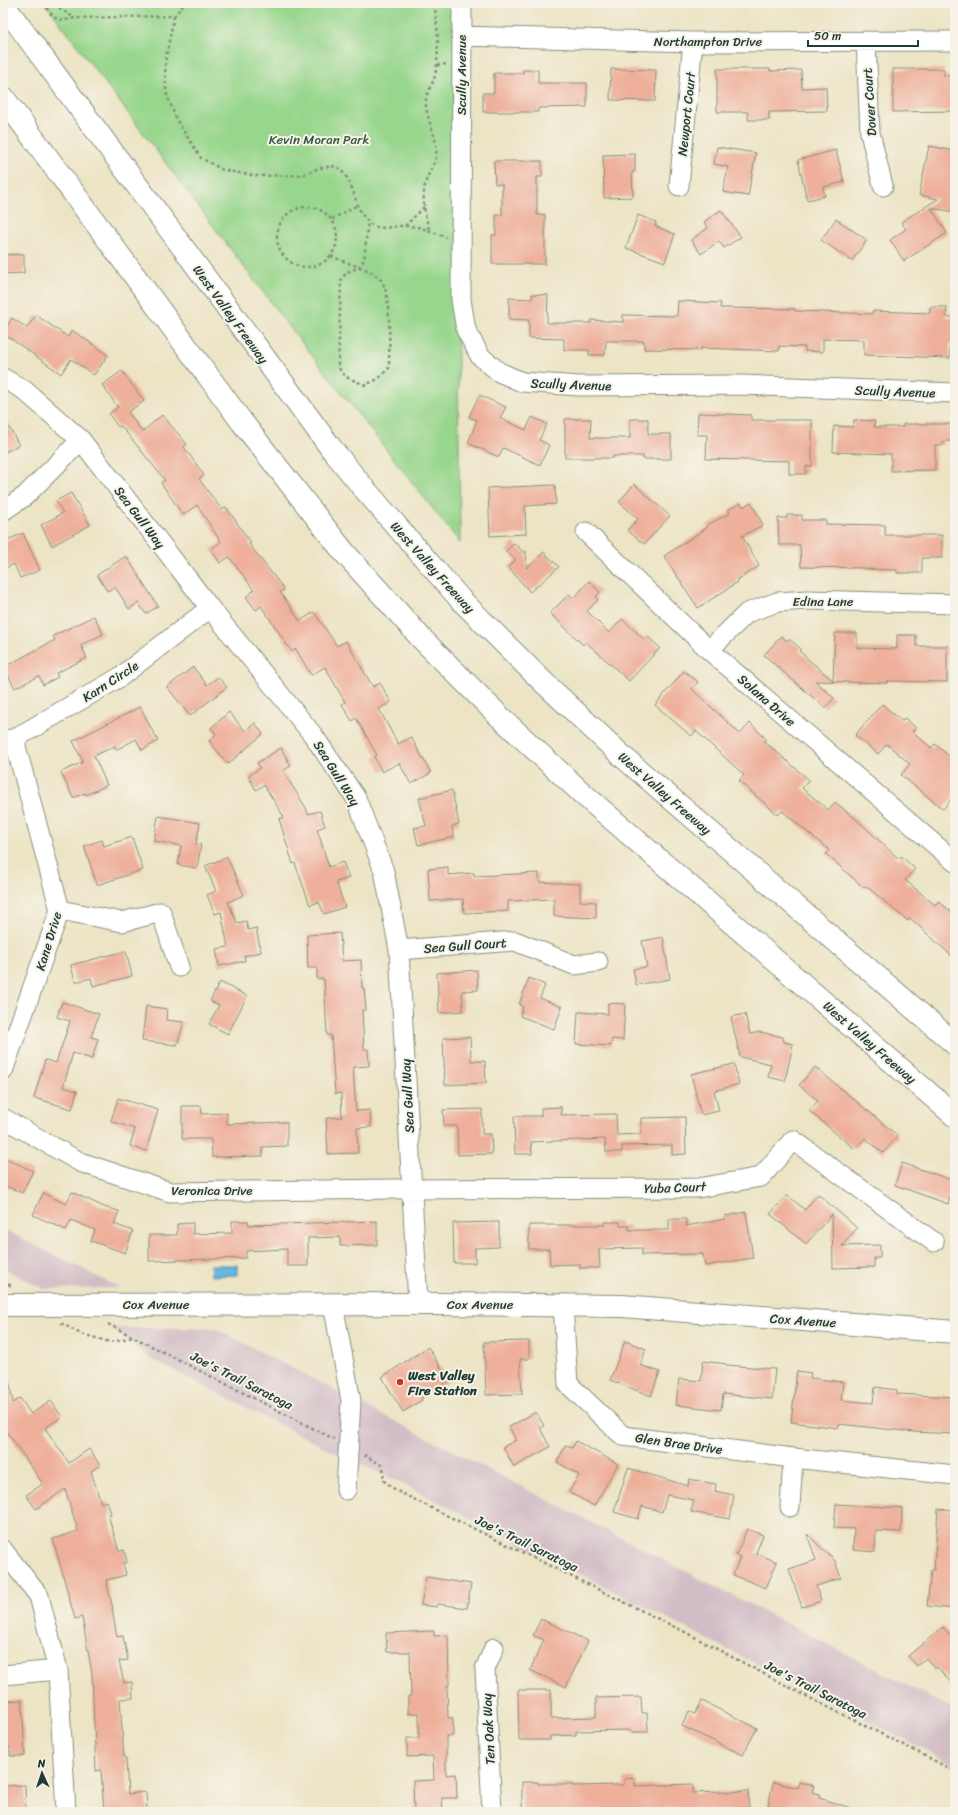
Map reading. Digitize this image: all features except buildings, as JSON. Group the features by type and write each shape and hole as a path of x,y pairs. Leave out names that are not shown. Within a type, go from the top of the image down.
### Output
{"main road":[{"name":"West Valley Freeway","path":"3,4 331,448 383,511 462,600 502,642 622,756 955,1044"},
{"name":"West Valley Freeway","path":"3,97 246,428 343,551 421,638 498,716 583,794 955,1116"},
{"name":"Cox Avenue","path":"3,1305 418,1304 622,1306 955,1332"}],"street":[{"name":"Scully Avenue","path":"462,3 461,300 466,330 480,356 499,372 522,382 579,386 740,385 955,393"},
{"name":"Northampton Drive","path":"461,36 693,42 955,42"},
{"name":"Dover Court","path":"866,41 870,133 883,186"},
{"name":"Newport Court","path":"679,186 693,42"},
{"name":"Sea Gull Way","path":"3,378 24,390 81,440 210,608 313,735 356,798 384,871 399,950 418,1304"},
{"path":"3,511 25,496 81,440"},
{"name":"Solana Drive","path":"586,532 708,650 955,862"},
{"name":"Edina Lane","path":"708,650 747,613 777,602 808,600 955,604"},
{"name":"Karn Circle","path":"8,739 120,677 210,608"},
{"name":"Kane Drive","path":"3,1071 60,910 8,739"},
{"path":"60,910 122,922 161,912 179,967"},
{"name":"Sea Gull Court","path":"399,950 515,941 574,965 598,962"},
{"name":"Veronica Drive","path":"3,1118 80,1162 170,1192 413,1189"},
{"name":"Yuba Court","path":"413,1189 698,1188 761,1177 793,1140 934,1242"},
{"path":"333,1304 351,1401 346,1490"},
{"name":"Glen Brae Drive","path":"563,1305 568,1384 623,1436 793,1458 955,1475"},
{"path":"790,1507 793,1458"},
{"path":"3,1550 39,1596 58,1670 66,1812"},
{"name":"Ten Oak Way","path":"492,1812 485,1669 494,1648"},
{"path":"3,1675 58,1670"}],"path":[{"path":"43,3 53,16 64,21 75,18 174,16"},
{"path":"56,3 60,9 75,18"},
{"path":"185,3 174,16 165,63 166,92 176,119 201,158 223,170 256,176 302,175 320,168 336,166 350,180 361,214 373,226 385,228 412,226 429,230 450,239 461,239"},
{"path":"429,230 424,207 424,196 427,178 436,155 436,138 428,115 426,99 434,79 438,58 434,3"},
{"path":"331,219 358,205"},
{"path":"404,226 424,207"},
{"path":"300,208 315,208 324,212 331,219 336,228 336,247 331,256 324,262 315,266 305,267 296,265 287,260 277,243 277,233 280,223 286,215 300,208"},
{"path":"331,256 358,268 370,272 381,280 388,300 389,368 378,380 365,385 346,378 338,367 341,280 347,272 358,268 364,260 368,220"},
{"name":"Joe's Trail Saratoga","path":"105,1322 348,1446 383,1466 384,1481 397,1491 683,1631 804,1695 955,1771"}],"shaded area":[{"path":"3,1229 120,1288 44,1289 3,1268"},
{"path":"114,1328 214,1328 955,1710 955,1765 399,1482 321,1446 149,1358"}],"green space":[{"name":"Kevin Moran Park","path":"45,3 454,3 460,543 284,320"}],"water":[{"path":"210,1265 237,1265 237,1275 211,1276"}],"place":[{"name":"West Valley Fire Station","path":"400,1382"}]}
